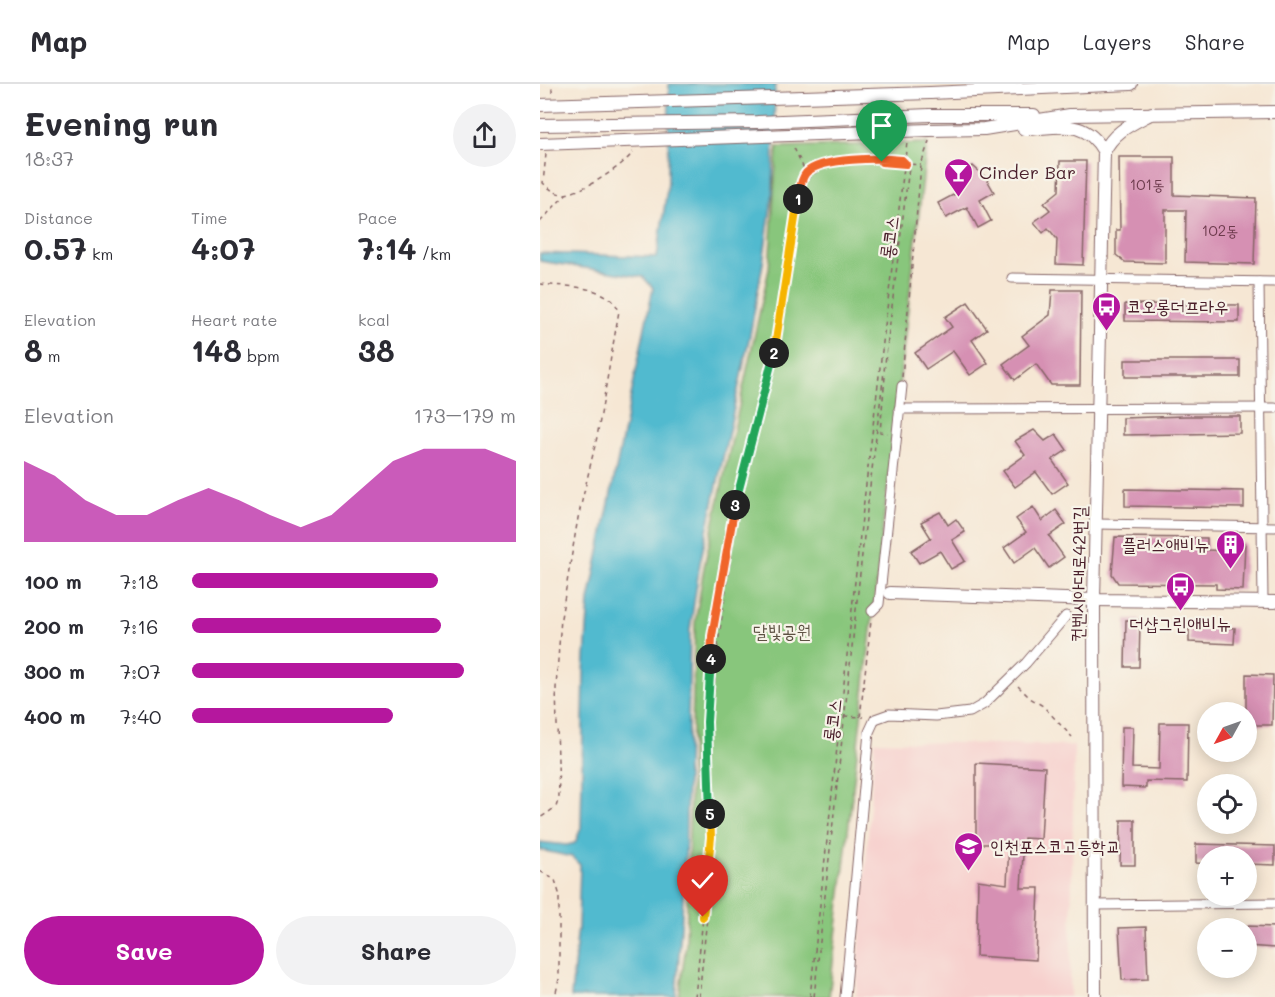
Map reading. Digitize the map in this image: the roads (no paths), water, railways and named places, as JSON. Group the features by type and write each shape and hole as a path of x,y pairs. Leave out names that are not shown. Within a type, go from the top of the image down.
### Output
{"main road":[{"path":"540,105 930,93 1131,84"},
{"path":"540,144 628,140 930,116 1275,112"},
{"path":"1104,152 1110,139 1122,129 1152,113"},
{"path":"540,125 631,124 929,135 1070,115"},
{"path":"984,129 1080,128 1097,139 1104,152"},
{"name":"컨벤시아대로42번길","path":"1095,997 1094,600 1104,152"},
{"path":"890,593 1094,600 1269,602"}],"street":[{"path":"1012,278 1275,282"},
{"path":"1259,282 1263,527 1269,602"},
{"path":"873,611 879,604 902,386"},
{"path":"899,409 1275,408"},
{"path":"1097,524 1275,527"},
{"path":"845,997 869,732 875,719 889,714 936,716 970,712 984,704 1026,663 1066,616"},
{"path":"1096,905 1275,903"}],"water":[{"path":"669,84 775,84 773,192 750,335 700,563 690,630 685,873 676,997 571,997 578,926 580,865 572,857 540,850 540,842 567,845 575,843 581,828 584,672 589,601 653,288 643,277 540,261 540,253 657,257 668,183"}],"place":[{"name":"Cinder Bar","path":"958,198"},
{"name":"코오롱더프라우","path":"1106,332"},
{"name":"플러스애비뉴","path":"1230,570"},
{"name":"더샵그린애비뉴","path":"1180,612"},
{"name":"인천포스코고등학교","path":"969,872"}],"park label":[{"name":"달빛공원","path":"782,631"}]}
